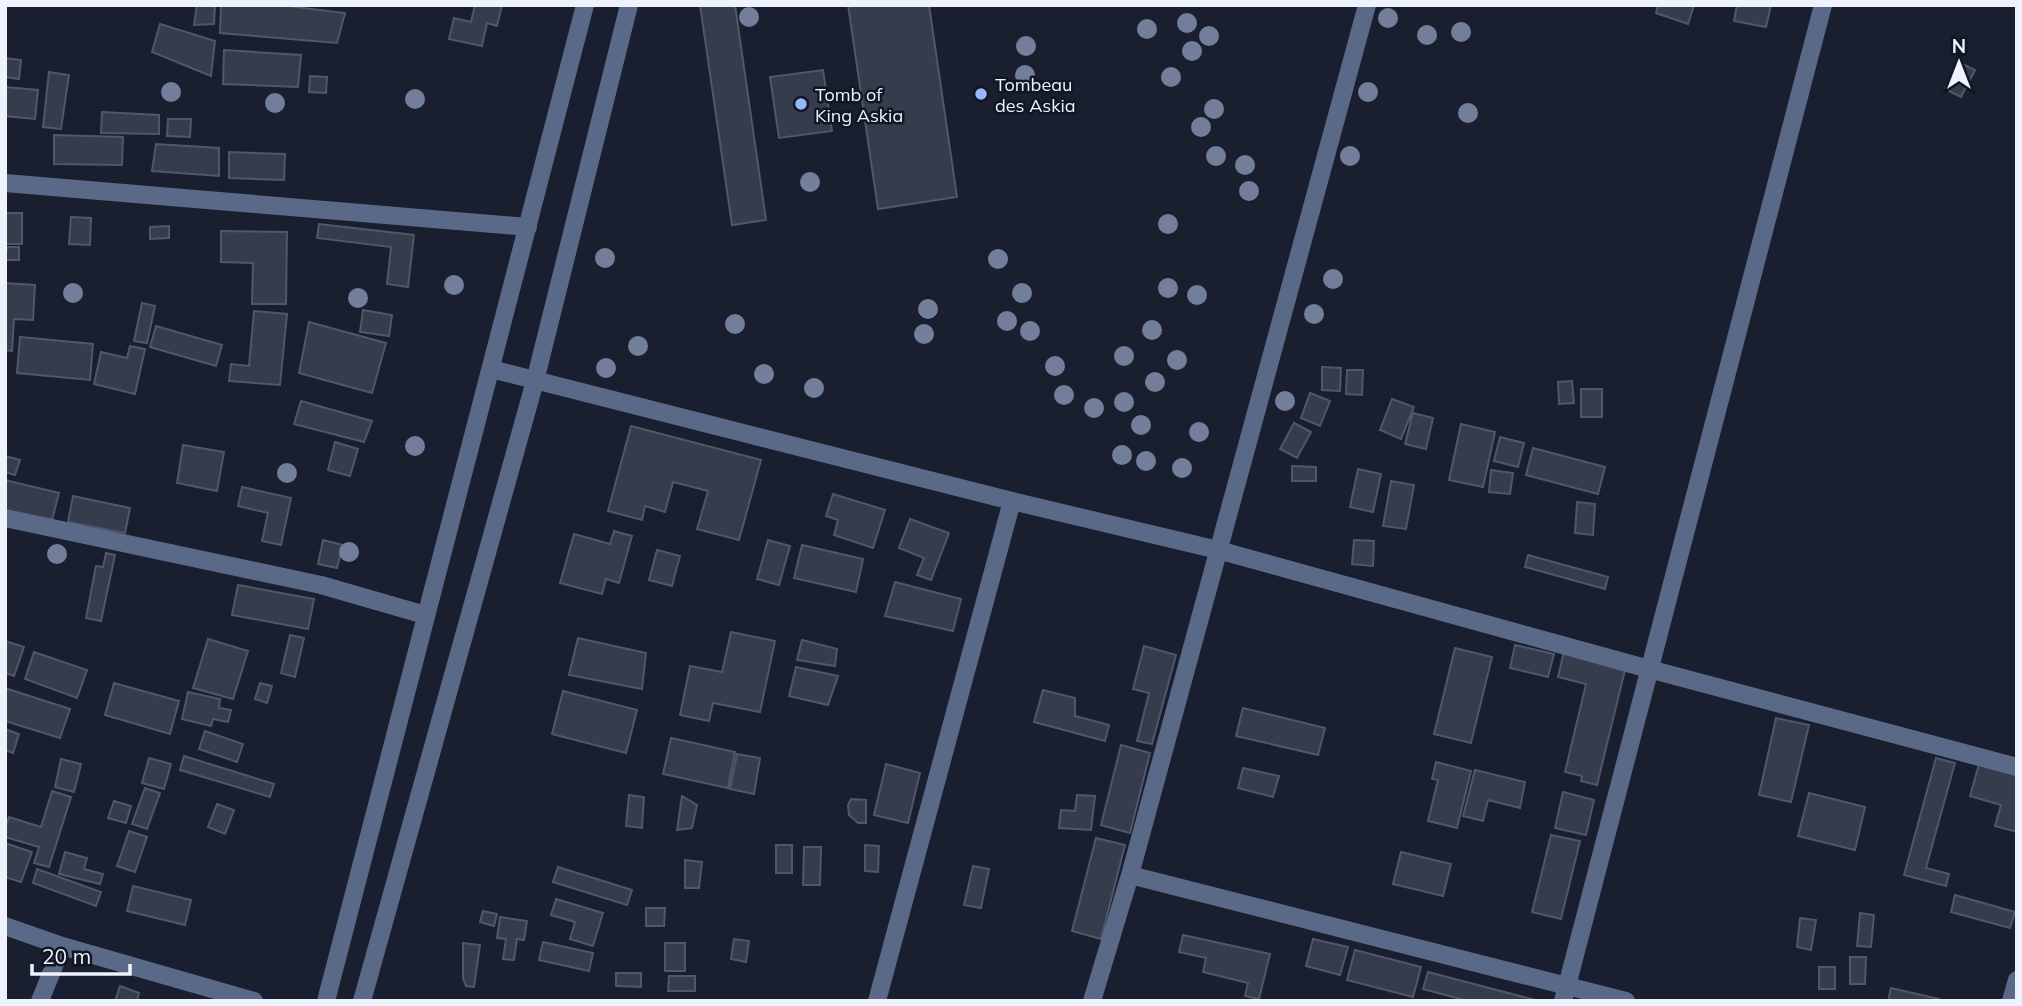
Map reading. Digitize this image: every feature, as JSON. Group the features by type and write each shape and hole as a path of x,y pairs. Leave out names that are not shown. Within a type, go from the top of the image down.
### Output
{"street":[{"path":"326,1001 585,5"},
{"path":"362,1001 535,381 629,5"},
{"path":"1092,1001 1130,875 1367,5"},
{"path":"1565,993 1823,5"},
{"path":"5,183 528,227"},
{"path":"491,369 1012,501 1218,550 2017,767"},
{"path":"877,1001 1012,501"},
{"path":"5,518 321,585 425,615"},
{"path":"1130,875 1565,993 1626,1001"},
{"path":"5,926 62,946 254,1001"},
{"path":"40,1001 62,946"},
{"path":"2011,1001 2017,980"}],"building":[{"path":"197,5 215,5 214,24 194,25"},
{"path":"221,5 279,5 345,13 337,43 220,33"},
{"path":"475,5 502,5 497,26 487,23 482,46 449,39 454,18 471,22"},
{"path":"700,5 735,5 766,220 732,225"},
{"path":"848,5 929,5 957,197 878,209"},
{"path":"1658,5 1694,5 1688,24 1656,13"},
{"path":"1737,5 1771,5 1766,27 1734,21"},
{"path":"160,24 215,41 211,76 152,52"},
{"path":"224,50 301,55 298,87 223,84"},
{"path":"5,58 21,60 19,79 5,77"},
{"path":"1958,62 1975,70 1961,97 1945,89"},
{"name":"Tomb of King Askia","path":"823,70 832,131 779,138 770,77"},
{"path":"49,72 69,75 61,129 43,127"},
{"path":"310,76 327,77 326,93 309,92"},
{"path":"5,87 38,90 35,119 5,116"},
{"path":"102,112 159,115 159,134 101,133"},
{"path":"168,119 191,119 190,137 167,136"},
{"path":"54,135 123,137 122,165 54,164"},
{"path":"156,144 219,148 219,176 152,171"},
{"path":"229,152 285,154 284,180 229,178"},
{"path":"5,213 22,213 22,244 5,244"},
{"path":"71,217 91,218 90,245 69,244"},
{"path":"319,224 414,235 408,287 387,284 391,247 317,238"},
{"path":"169,226 169,238 150,239 150,227"},
{"path":"221,231 287,232 286,304 252,304 253,263 221,262"},
{"path":"7,247 19,247 19,260 5,260"},
{"path":"5,283 35,285 33,320 14,319 12,351 5,350"},
{"path":"142,303 155,306 147,343 134,341"},
{"path":"363,310 392,315 389,336 360,332"},
{"path":"254,311 287,314 280,385 229,381 231,364 249,366"},
{"path":"309,322 386,343 372,393 299,373"},
{"path":"156,326 222,345 216,366 150,347"},
{"path":"20,337 93,344 90,380 17,373"},
{"path":"130,346 145,349 135,394 94,384 101,352 127,358"},
{"path":"1322,367 1341,368 1340,391 1322,390"},
{"path":"1347,370 1363,370 1362,395 1346,394"},
{"path":"1572,381 1574,403 1559,404 1558,382"},
{"path":"1581,389 1602,389 1602,417 1581,417"},
{"path":"1310,393 1330,401 1320,426 1301,418"},
{"path":"1392,399 1414,407 1401,439 1380,430"},
{"path":"301,401 372,421 364,442 294,424"},
{"path":"1413,413 1433,418 1426,449 1405,444"},
{"path":"1294,423 1311,432 1297,458 1280,449"},
{"path":"1461,424 1495,432 1483,487 1449,480"},
{"path":"631,426 761,460 739,540 697,529 708,491 673,482 665,512 645,506 642,520 608,511"},
{"path":"1500,437 1524,443 1518,467 1494,461"},
{"path":"335,442 358,449 350,476 328,470"},
{"path":"183,445 224,452 217,491 177,483"},
{"path":"1533,448 1605,467 1598,494 1526,475"},
{"path":"5,456 20,460 15,475 5,472"},
{"path":"1292,466 1316,467 1316,481 1292,481"},
{"path":"1358,469 1381,474 1373,512 1350,507"},
{"path":"1491,470 1513,473 1510,494 1489,492"},
{"path":"5,480 59,493 51,524 5,512"},
{"path":"1391,481 1414,485 1406,529 1383,526"},
{"path":"242,487 291,498 281,545 262,541 268,513 238,506"},
{"path":"833,494 885,510 873,548 834,535 838,520 826,516"},
{"path":"73,496 130,508 125,533 68,522"},
{"path":"1577,502 1595,504 1593,535 1575,533"},
{"path":"910,519 949,533 931,580 917,575 924,558 899,548"},
{"path":"614,531 632,536 619,583 606,579 602,594 560,583 574,534 610,544"},
{"path":"323,540 343,545 337,568 318,564"},
{"path":"768,540 790,546 779,585 757,579"},
{"path":"1354,540 1374,541 1373,566 1352,564"},
{"path":"802,545 863,559 856,592 794,578"},
{"path":"657,550 680,556 672,586 649,580"},
{"path":"106,553 115,555 101,621 86,618 96,566 103,567"},
{"path":"1528,555 1608,577 1605,589 1525,567"},
{"path":"895,582 961,599 953,631 885,616"},
{"path":"238,585 314,599 308,629 232,615"},
{"path":"731,632 775,641 760,712 713,703 709,721 680,715 690,666 722,672"},
{"path":"290,635 304,638 295,677 281,673"},
{"path":"578,638 646,653 642,689 569,675"},
{"path":"208,639 248,651 233,699 193,688"},
{"path":"802,640 837,649 835,666 797,660"},
{"path":"5,641 24,647 14,676 5,673"},
{"path":"1515,645 1554,654 1548,677 1510,668"},
{"path":"1144,646 1176,655 1152,744 1137,741 1149,693 1133,689"},
{"path":"1455,648 1492,657 1471,743 1434,734"},
{"path":"1564,651 1626,666 1597,785 1581,781 1582,776 1565,772 1586,684 1558,677"},
{"path":"34,652 87,670 77,698 25,679"},
{"path":"796,667 838,676 828,705 789,696"},
{"path":"114,683 179,701 170,734 105,715"},
{"path":"260,683 272,686 267,703 255,699"},
{"path":"5,688 70,709 60,738 5,721"},
{"path":"1043,690 1075,698 1075,716 1109,725 1105,741 1034,722"},
{"path":"563,691 637,710 626,753 552,734"},
{"path":"188,692 220,699 219,708 231,710 228,722 213,719 211,726 182,719"},
{"path":"1243,708 1325,728 1318,755 1236,736"},
{"path":"1776,718 1809,725 1791,802 1759,795"},
{"path":"5,729 19,734 13,753 5,750"},
{"path":"205,731 243,744 237,762 199,749"},
{"path":"671,738 735,752 728,788 663,774"},
{"path":"1121,745 1150,753 1130,833 1101,825"},
{"path":"737,754 760,758 754,794 730,789"},
{"path":"184,756 274,784 270,797 180,770"},
{"path":"149,758 171,764 164,789 142,783"},
{"path":"1936,758 1955,763 1926,868 1949,874 1946,886 1904,875"},
{"path":"61,759 81,764 74,792 55,787"},
{"path":"1436,762 1471,771 1457,828 1428,821 1438,780 1432,779"},
{"path":"886,764 920,773 908,823 874,815"},
{"path":"1979,764 2017,775 2017,832 1995,826 2001,805 1970,796"},
{"path":"1243,768 1279,776 1273,797 1238,788"},
{"path":"1475,770 1525,782 1520,808 1488,800 1483,821 1463,816"},
{"path":"145,788 160,793 147,829 132,824"},
{"path":"52,791 71,797 49,867 34,863 39,847 5,837 5,829 9,817 41,827"},
{"path":"1563,792 1594,800 1586,835 1555,828"},
{"path":"1809,793 1865,807 1855,850 1798,836"},
{"path":"629,795 644,797 642,828 626,826"},
{"path":"1077,795 1095,796 1091,830 1059,828 1061,810 1075,811"},
{"path":"682,796 697,805 692,828 677,830"},
{"path":"851,799 866,800 866,823 858,823 849,815 848,805"},
{"path":"114,801 131,806 126,823 108,818"},
{"path":"217,804 234,810 225,834 208,827"},
{"path":"129,831 147,837 135,872 117,866"},
{"path":"1551,835 1580,841 1561,919 1532,912"},
{"path":"1096,838 1125,845 1101,939 1072,931"},
{"path":"5,843 32,852 21,882 5,877"},
{"path":"776,845 792,845 792,873 776,873"},
{"path":"865,845 879,846 878,872 865,871"},
{"path":"804,847 821,847 820,885 803,885"},
{"path":"65,852 87,858 84,869 103,874 100,884 59,874"},
{"path":"1401,852 1451,864 1443,896 1393,884"},
{"path":"685,860 702,862 699,888 685,888"},
{"path":"973,866 989,869 981,908 964,905"},
{"path":"558,867 632,890 627,905 553,882"},
{"path":"37,869 101,892 96,906 33,883"},
{"path":"133,886 191,900 185,925 127,911"},
{"path":"1955,895 2015,912 2010,928 1951,912"},
{"path":"556,899 603,913 593,946 570,939 575,922 551,915"},
{"path":"646,908 665,908 664,926 646,926"},
{"path":"483,911 497,914 494,926 480,922"},
{"path":"1860,913 1874,915 1871,947 1857,946"},
{"path":"500,917 527,921 524,940 517,939 514,960 503,959 506,939 497,938"},
{"path":"1800,918 1816,920 1811,950 1797,947"},
{"path":"1183,935 1270,954 1259,999 1245,996 1248,983 1203,972 1206,958 1179,952"},
{"path":"734,939 749,941 746,962 731,959"},
{"path":"1313,939 1348,947 1340,975 1306,966"},
{"path":"543,942 593,953 589,971 539,960"},
{"path":"463,943 480,945 474,987 466,986 463,978"},
{"path":"665,943 685,943 685,971 665,971"},
{"path":"1355,950 1421,967 1413,997 1347,980"},
{"path":"1850,957 1866,957 1865,984 1850,984"},
{"path":"1819,967 1835,967 1835,989 1819,989"},
{"path":"1428,972 1539,1001 1468,1001 1423,989"},
{"path":"616,973 641,973 641,987 616,986"},
{"path":"669,976 695,976 695,991 668,991"},
{"path":"120,986 139,993 137,1001 115,1001"},
{"path":"1891,988 1939,999 1939,1001 1888,1001"}],"place":[{"name":"Tombeau des Askia","path":"981,94"},
{"name":"Tomb of King Askia","path":"801,104"}]}
